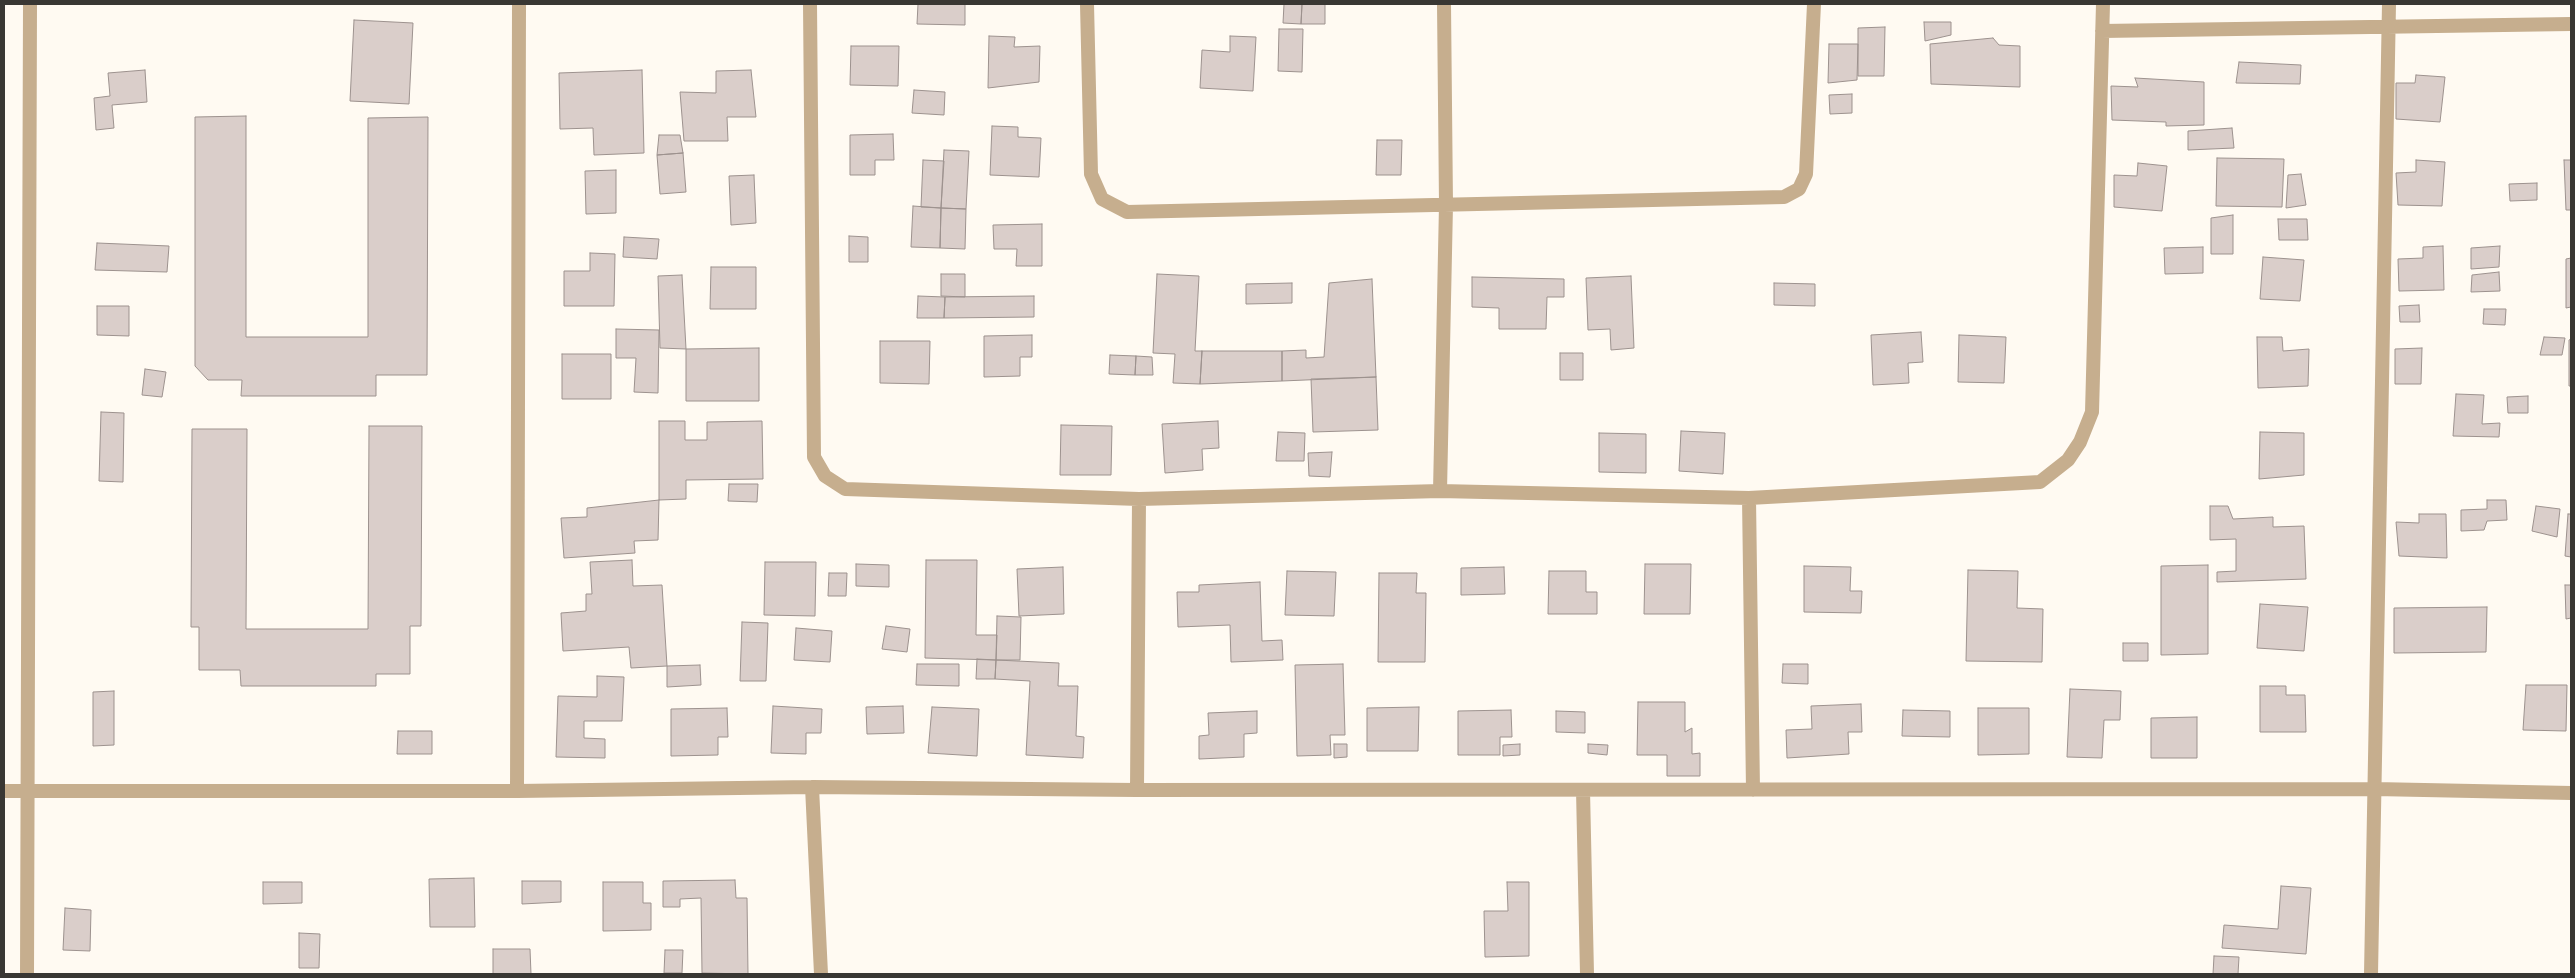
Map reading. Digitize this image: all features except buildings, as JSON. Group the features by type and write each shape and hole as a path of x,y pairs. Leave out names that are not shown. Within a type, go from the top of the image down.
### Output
{"street":[{"path":"27,974 30,4"},
{"path":"517,791 519,4"},
{"path":"810,4 814,457 826,476 845,488 1139,499 1440,491 1749,498 2040,482 2068,460 2080,442 2092,412 2103,4"},
{"path":"1087,4 1091,174 1102,199 1127,212 1784,197 1799,189 1806,174 1814,4"},
{"path":"1440,491 1446,205 1444,4"},
{"path":"2371,974 2389,4"},
{"path":"2102,31 2571,24"},
{"path":"1749,498 1753,790"},
{"path":"1137,790 1139,499"},
{"path":"4,791 517,791 812,788 1137,790 2375,789 2571,793"},
{"path":"812,788 821,974"},
{"path":"1584,790 1588,974"}]}
